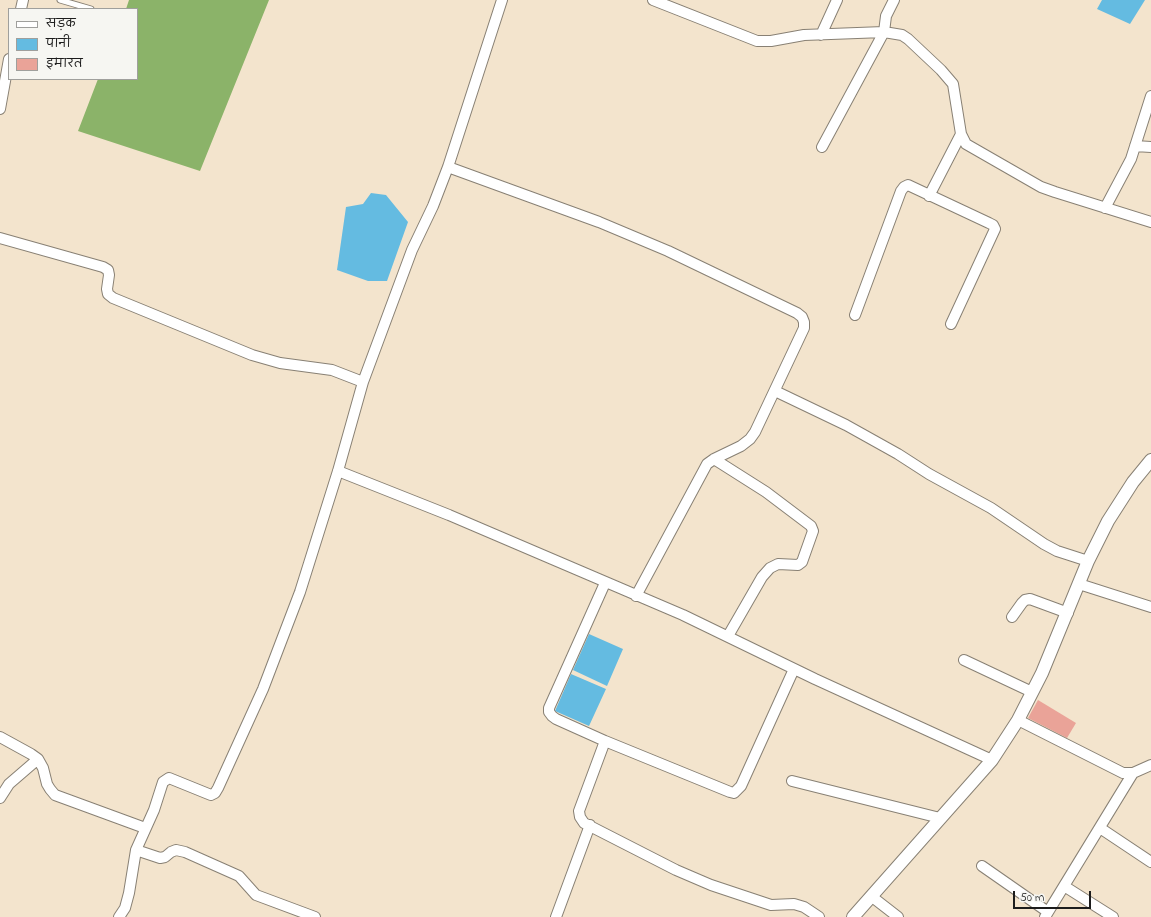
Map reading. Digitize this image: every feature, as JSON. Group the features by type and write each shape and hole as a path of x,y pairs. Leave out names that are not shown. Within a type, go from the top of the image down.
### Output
{"street":[{"path":"119,917 125,908 129,893 136,850 154,810 163,782 166,778 172,778 206,794 211,795 215,793 266,682 300,592 338,471 363,382 412,250 433,206 448,167 501,2 491,0"},
{"path":"653,0 757,41 771,41 797,36 884,32 896,33 908,39 941,70 953,84 961,134 966,144 1041,187 1151,222"},
{"path":"821,35 837,0"},
{"path":"822,147 884,32 886,16 894,0"},
{"path":"0,109 8,65"},
{"path":"1105,208 1131,159 1151,96"},
{"path":"929,196 961,134"},
{"path":"1135,146 1151,147"},
{"path":"448,167 599,222 668,251 797,312 802,317 804,328 755,432 741,446 707,464 636,596"},
{"path":"856,315 901,191 904,187 908,186 993,225 994,229 951,324"},
{"path":"0,238 108,270 109,276 107,289 108,294 113,298 252,355 280,363 332,370 363,382"},
{"path":"775,391 846,425 898,454 929,474 991,508 1044,544 1057,551 1088,561"},
{"path":"714,459 766,492 811,526 813,531 813,535 802,562 798,565 778,564 770,568 762,578 728,636"},
{"path":"852,917 992,760 1018,720 1042,673 1068,613 1088,561 1112,515 1133,482 1151,460"},
{"path":"338,471 449,515 728,636 794,669 992,760"},
{"path":"605,583 549,708 549,712 556,719 734,793 741,786 794,669"},
{"path":"1079,584 1151,607"},
{"path":"1012,617 1022,603 1030,599 1068,613"},
{"path":"964,660 1032,692"},
{"path":"1018,720 1123,773 1133,773 1151,765"},
{"path":"0,738 38,759 43,768 47,784 55,795 145,828"},
{"path":"605,740 579,811 581,820 676,870 711,885 771,905 794,904 804,907 819,917"},
{"path":"0,798 9,784 38,759"},
{"path":"982,866 1046,914 1133,773"},
{"path":"792,781 940,818"},
{"path":"556,917 590,825"},
{"path":"1100,828 1151,862"},
{"path":"136,850 160,858 165,857 176,850 185,852 239,876 256,895 315,917"},
{"path":"1064,886 1113,917"},
{"path":"871,896 898,917"}],"lane":[{"path":"60,0 88,8"}],"green space":[{"path":"129,0 269,0 200,171 78,131 98,80 138,80 138,8 126,8"}],"water":[{"path":"1102,0 1145,0 1130,24 1097,9"},
{"path":"371,193 386,195 408,222 387,281 368,281 337,270 346,207 363,204"},
{"path":"589,634 623,649 607,686 573,670"},
{"path":"571,674 606,689 589,726 555,711"}],"building":[{"path":"1038,700 1076,723 1067,738 1028,718"}]}
